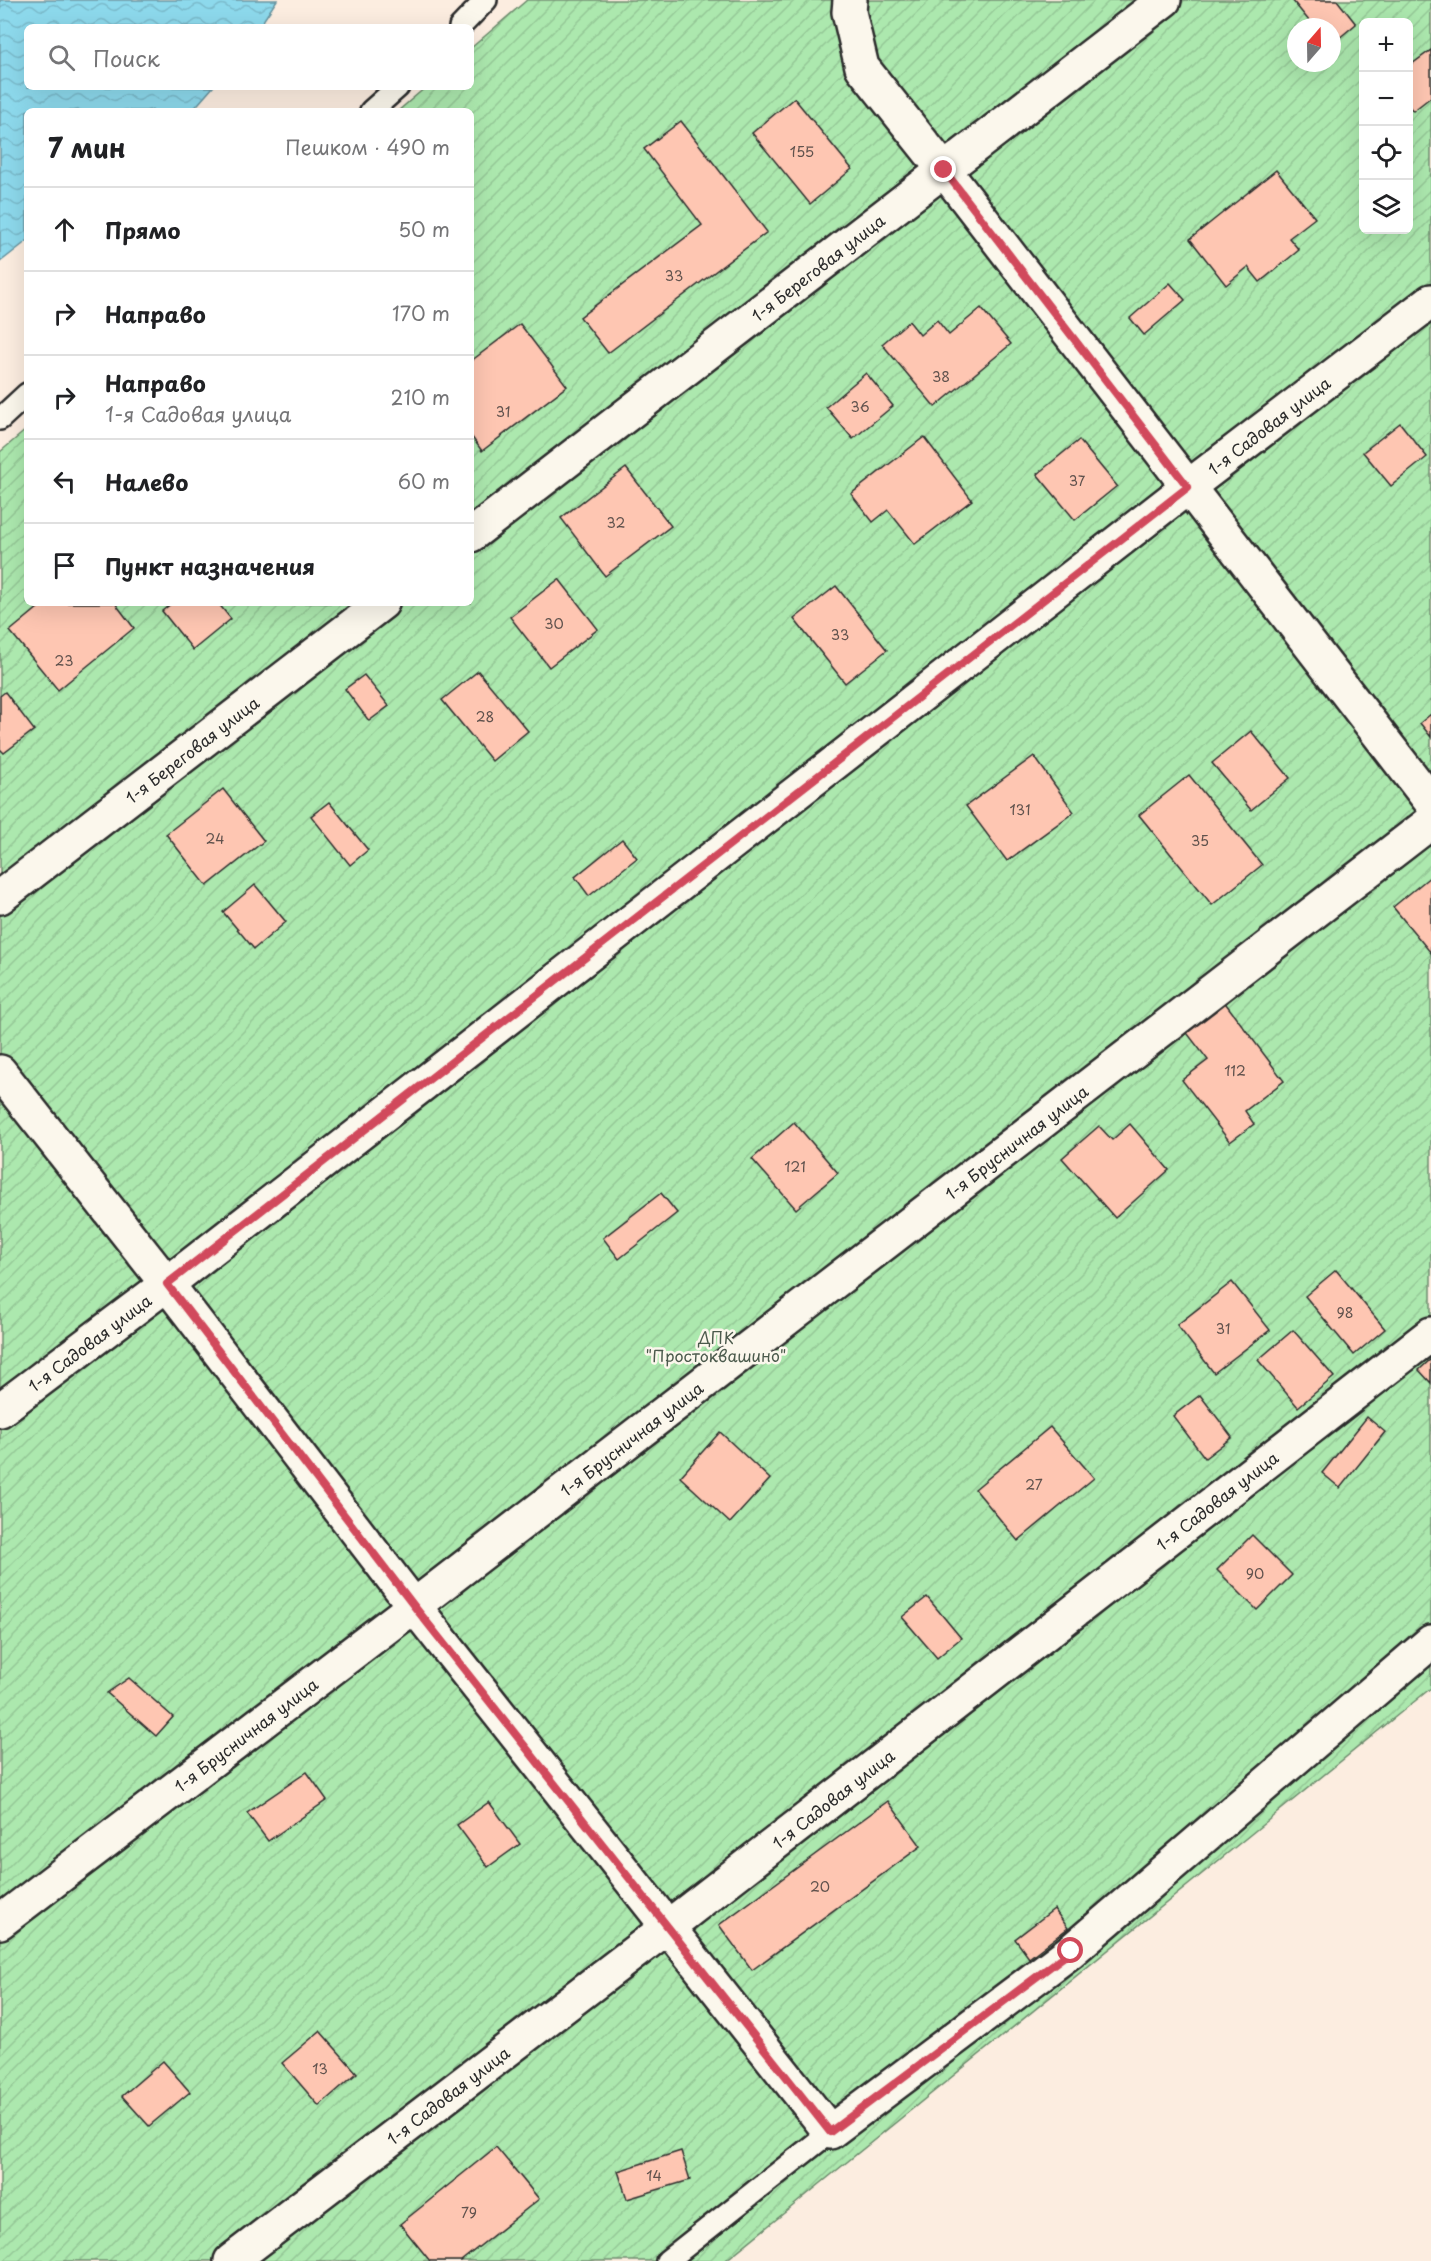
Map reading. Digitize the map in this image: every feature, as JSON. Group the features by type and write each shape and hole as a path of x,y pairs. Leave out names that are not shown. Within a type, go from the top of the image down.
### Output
{"street":[{"path":"849,0 849,12 862,67 1431,802"},
{"name":"1-я Береговая улица","path":"474,533 1164,0"},
{"name":"1-я Садовая улица","path":"0,1410 167,1284 1188,487 1431,301"},
{"name":"1-я Береговая улица","path":"0,897 378,606"},
{"name":"1-я Брусничная улица","path":"0,1922 1431,822"},
{"path":"0,1072 167,1284 414,1606 830,2132 1071,1951 1431,1642"},
{"name":"1-я Садовая улица","path":"231,2261 669,1926 1431,1334"}],"lane":[{"path":"463,24 486,0"},
{"path":"374,108 395,90"},
{"path":"0,419 24,397"},
{"path":"667,2261 830,2132"}],"green space":[{"name":"ДПК \"Простоквашино\"","path":"527,0 1431,0 1431,1688 725,2261 0,2261 0,452 24,432 24,606 474,606 474,108 402,108 422,90 474,90 474,45"}],"water":[{"path":"0,0 277,0 261,24 24,24 24,90 210,90 195,108 24,108 24,243 0,262"}],"building":[{"path":"1292,0 1337,0 1356,24 1341,36 1341,18 1307,18"},
{"path":"1431,50 1431,97 1413,111 1413,72 1413,63"},
{"path":"794,98 852,169 810,204 752,133"},
{"path":"681,121 767,232 608,353 580,317 702,225 644,149"},
{"path":"1276,170 1315,218 1289,238 1299,250 1260,282 1248,267 1226,285 1190,239"},
{"path":"1170,283 1185,300 1144,335 1130,318"},
{"path":"981,308 1011,344 935,407 882,344 909,321 920,335 937,320 949,335"},
{"path":"520,324 567,386 482,451 474,440 474,359"},
{"path":"866,373 893,406 853,439 826,407"},
{"path":"1400,423 1427,457 1391,486 1363,452"},
{"path":"924,437 972,500 915,544 888,510 873,522 851,494"},
{"path":"1079,440 1117,486 1075,520 1037,474"},
{"path":"626,468 671,526 605,576 561,518"},
{"path":"559,579 598,629 549,667 510,617"},
{"path":"836,586 887,650 845,683 794,619"},
{"path":"40,606 117,606 134,628 58,690 10,631"},
{"path":"168,606 220,606 231,619 193,650 162,611"},
{"path":"478,671 528,731 492,761 442,700"},
{"path":"364,675 389,706 369,721 345,689"},
{"path":"5,692 34,730 4,753 0,749 0,696"},
{"path":"1431,714 1431,737 1420,723"},
{"path":"1251,731 1290,778 1251,810 1212,763"},
{"path":"1034,756 1074,812 1007,861 966,806"},
{"path":"1189,775 1262,865 1212,905 1139,815"},
{"path":"223,789 264,841 207,886 166,834"},
{"path":"329,802 368,850 350,865 311,816"},
{"path":"622,839 637,858 589,896 575,877"},
{"path":"1431,876 1431,953 1393,907"},
{"path":"255,885 286,922 254,949 223,912"},
{"path":"1223,1000 1284,1081 1245,1111 1254,1124 1230,1142 1182,1080 1208,1060 1184,1029"},
{"path":"794,1122 838,1173 796,1209 752,1159"},
{"path":"1130,1124 1169,1170 1115,1218 1062,1158 1099,1126 1112,1140"},
{"path":"661,1193 677,1213 619,1259 603,1238"},
{"path":"1336,1270 1385,1329 1354,1355 1305,1296"},
{"path":"1232,1282 1270,1330 1214,1373 1177,1325"},
{"path":"1293,1330 1334,1377 1298,1407 1258,1360"},
{"path":"1431,1359 1431,1383 1419,1370"},
{"path":"1200,1395 1232,1437 1205,1458 1173,1416"},
{"path":"1367,1417 1385,1432 1340,1488 1322,1473"},
{"path":"1050,1427 1094,1478 1018,1541 975,1489"},
{"path":"720,1432 770,1479 730,1523 680,1477"},
{"path":"1252,1535 1292,1575 1257,1610 1217,1570"},
{"path":"927,1597 961,1638 937,1658 902,1617"},
{"path":"129,1678 173,1717 156,1736 107,1693"},
{"path":"307,1772 327,1800 268,1841 247,1813"},
{"path":"888,1801 921,1846 752,1970 719,1925"},
{"path":"489,1802 520,1844 488,1867 457,1825"},
{"path":"1054,1909 1068,1928 1029,1958 1015,1939"},
{"path":"320,2031 357,2073 319,2106 282,2063"},
{"path":"163,2061 190,2092 149,2126 122,2096"},
{"path":"496,2147 539,2199 461,2261 430,2261 400,2224"},
{"path":"681,2151 690,2180 627,2199 618,2171"}],"route":[{"path":"944,170 1188,487 167,1284 414,1606 830,2132 1071,1951"}]}
